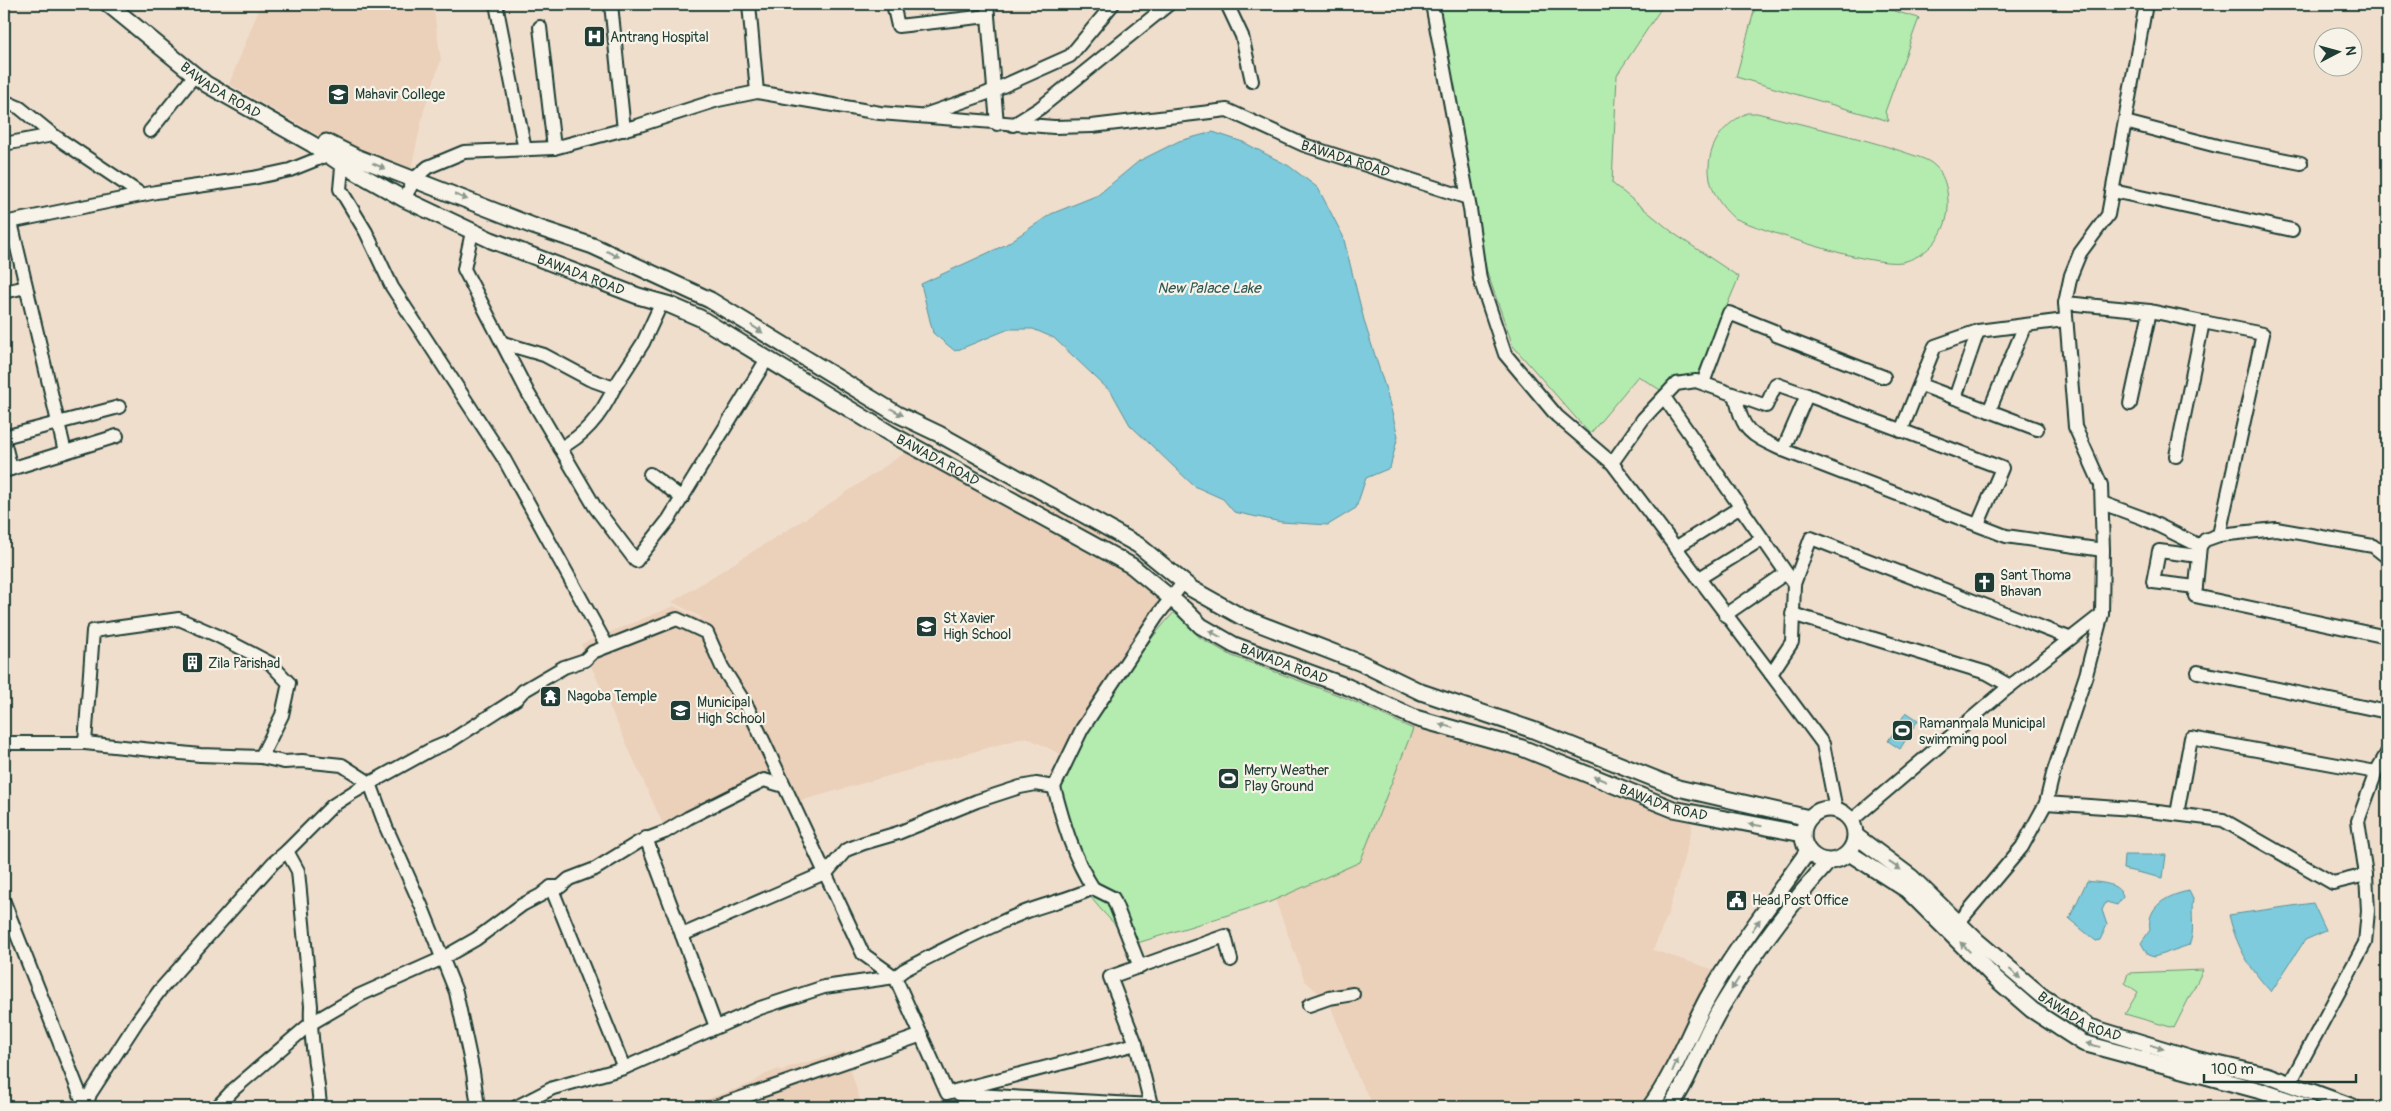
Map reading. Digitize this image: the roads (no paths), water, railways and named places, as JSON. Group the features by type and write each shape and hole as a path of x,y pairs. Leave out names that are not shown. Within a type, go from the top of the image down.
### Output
{"main road":[{"name":"BAWADA ROAD","path":"108,4 194,76 338,155 404,199 472,232 638,296 662,302 700,318 900,440 1062,526 1132,566 1200,622 1201,626 1234,645 1348,687 1415,718 1522,748 1675,809 1803,834"},
{"path":"115,4 208,76 338,155 416,180 533,226 593,246 710,300 897,414 939,434 1138,544 1183,583 1242,618 1361,663 1421,692 1533,730 1678,788 1809,818"},
{"path":"1821,810 1836,810 1845,814 1851,821 1856,836 1849,853 1838,860 1828,862 1817,859 1808,851 1803,834 1809,818 1821,810"},
{"name":"BAWADA ROAD","path":"1856,836 1911,877 1977,941 2043,998 2090,1027 2195,1059 2266,1075 2353,1107"},
{"path":"1650,1107 1668,1082 1708,998 1746,939 1808,851"},
{"path":"1849,853 1908,890 1994,977 2035,1012 2083,1043 2256,1090 2308,1107"},
{"path":"1670,1107 1681,1091 1721,1007 1758,949 1791,903 1828,862"}],"street":[{"path":"496,4 525,150"},
{"path":"611,4 624,130"},
{"path":"749,4 757,92"},
{"path":"893,4 898,26 988,10 997,124"},
{"path":"923,116 994,90 1070,56 1113,4"},
{"path":"404,199 416,177 433,164 464,152 554,148 624,130 718,100 757,92 880,113 1013,126 1040,108 1169,4"},
{"path":"1227,4 1242,36 1252,81"},
{"path":"1432,4 1468,198 1480,279 1505,354 1557,416 1612,463 1823,744 1836,810"},
{"path":"1959,922 2022,847 2046,803 2053,774 2086,675 2102,614 2102,485 2075,427 2065,303 2071,275 2077,260 2108,215 2146,4"},
{"path":"540,27 554,148"},
{"path":"150,131 194,76"},
{"path":"4,100 20,108 53,135 142,195"},
{"name":"BAWADA ROAD","path":"1013,126 1092,126 1227,110 1304,145 1468,198"},
{"path":"2125,122 2221,147 2300,163"},
{"path":"4,144 53,135"},
{"path":"64,452 26,287 7,223 142,195 281,172 338,155 340,189 366,232 392,287 504,460 607,646"},
{"path":"2113,191 2292,230"},
{"path":"472,232 464,269 560,448 595,507 636,562 682,498 767,359"},
{"path":"4,292 26,287"},
{"path":"560,448 577,439 602,412 614,388 643,343 662,302"},
{"path":"2065,303 2150,312 2263,334 2218,535"},
{"path":"2130,404 2150,312"},
{"path":"1703,383 1729,314 1774,331 1776,335 1884,377"},
{"path":"1901,431 1935,346 1978,331 2065,320"},
{"path":"2176,456 2203,322"},
{"path":"1990,411 2025,325"},
{"path":"1955,398 1978,331"},
{"path":"503,343 544,355 590,379 614,388"},
{"path":"1612,463 1643,419 1676,384 1696,381 1736,397 1766,406 1776,384 2002,468 1978,524"},
{"path":"1921,385 2037,429"},
{"path":"1783,450 1807,394"},
{"path":"1664,397 1739,508 1794,584"},
{"path":"1736,397 1738,411 1751,435 1783,450 2006,536 2103,550"},
{"path":"4,437 119,407"},
{"path":"4,441 7,470 117,436"},
{"path":"650,474 682,498"},
{"path":"2102,503 2144,518 2199,551"},
{"path":"1675,548 1739,508"},
{"path":"2387,557 2373,546 2276,530 2218,535 2205,540 2199,551 2195,596 2387,637"},
{"path":"1698,579 1762,538"},
{"path":"1771,674 1792,642 1794,584 1810,538 2069,638"},
{"path":"2196,587 2153,582 2159,551 2199,551"},
{"path":"1725,615 1786,573"},
{"path":"1140,967 1113,898 1093,888 1082,870 1074,851 1054,787 1082,729 1183,583"},
{"path":"1792,614 1987,673 2010,686"},
{"path":"1851,821 2010,686 2102,614"},
{"path":"85,744 93,631 179,619 216,635 270,664 289,683 282,715 261,757"},
{"path":"86,1107 90,1094 160,990 267,870 332,806 430,750 449,742 502,709 523,691 564,667 585,660 593,652 607,646 678,619 707,633 722,666 748,708 863,954 895,977 947,1093"},
{"path":"2198,672 2387,712"},
{"path":"2177,814 2191,738 2376,772"},
{"path":"4,743 85,744 200,755 261,757 284,762 302,761 342,765 370,783 386,827 421,905 458,1000 473,1072 478,1107"},
{"path":"2290,1083 2365,943 2368,911 2366,875 2358,821 2376,772 2387,753"},
{"path":"216,1107 234,1089 310,1024 360,995 441,959 476,939 522,905 541,896 551,887 560,887 569,879 595,869 646,838 665,832 688,818 764,780 784,786"},
{"path":"682,936 826,872 846,850 898,833 977,801 1020,787 1036,784 1054,787"},
{"path":"2046,803 2134,809 2223,820 2333,883 2366,875"},
{"path":"646,838 716,1026"},
{"path":"287,851 298,871 311,1006 310,1024 320,1107"},
{"path":"551,887 624,1068"},
{"path":"516,1107 553,1088 624,1068 760,1008 824,988 895,977 904,970 972,935 1027,911 1077,896 1093,888"},
{"path":"4,902 86,1107"},
{"path":"947,1093 1150,1105 1136,1044 1110,977 1225,936 1231,960"},
{"path":"1309,1005 1329,998 1353,994"},
{"path":"715,1107 922,1035"},
{"path":"947,1093 1136,1044"}],"water":[{"name":"New Palace Lake","path":"1213,132 1243,142 1289,166 1318,188 1343,236 1365,324 1398,436 1390,468 1366,478 1356,508 1328,525 1281,522 1234,512 1223,499 1194,486 1130,425 1112,393 1054,338 1033,329 1009,329 955,351 933,333 921,284 1005,245 1051,214 1098,195 1139,161 1179,141"},
{"name":"Ramanmala Municipal swimming pool","path":"1906,712 1918,720 1900,749 1888,741"},
{"path":"2124,855 2166,855 2163,878 2123,869"},
{"path":"2087,881 2103,883 2118,888 2123,897 2117,905 2106,902 2102,910 2107,925 2100,940 2096,941 2069,919"},
{"path":"2189,891 2193,899 2193,929 2189,945 2154,957 2148,955 2141,943 2150,930 2151,914 2166,899"},
{"path":"2313,903 2326,931 2305,940 2271,992 2257,975 2240,947 2229,915"}],"place":[{"name":"Antrang Hospital","path":"594,37"},
{"name":"Mahavir College","path":"339,94"},
{"name":"Sant Thoma Bhavan","path":"1984,583"},
{"name":"St Xavier High School","path":"927,626"},
{"name":"Zila Parishad","path":"192,663"},
{"name":"Nagoba Temple","path":"551,696"},
{"name":"Municipal High School","path":"681,710"},
{"name":"Ramanmala Municipal swimming pool","path":"1903,731"},
{"name":"Merry Weather Play Ground","path":"1228,778"},
{"name":"Head Post Office","path":"1736,900"}]}
